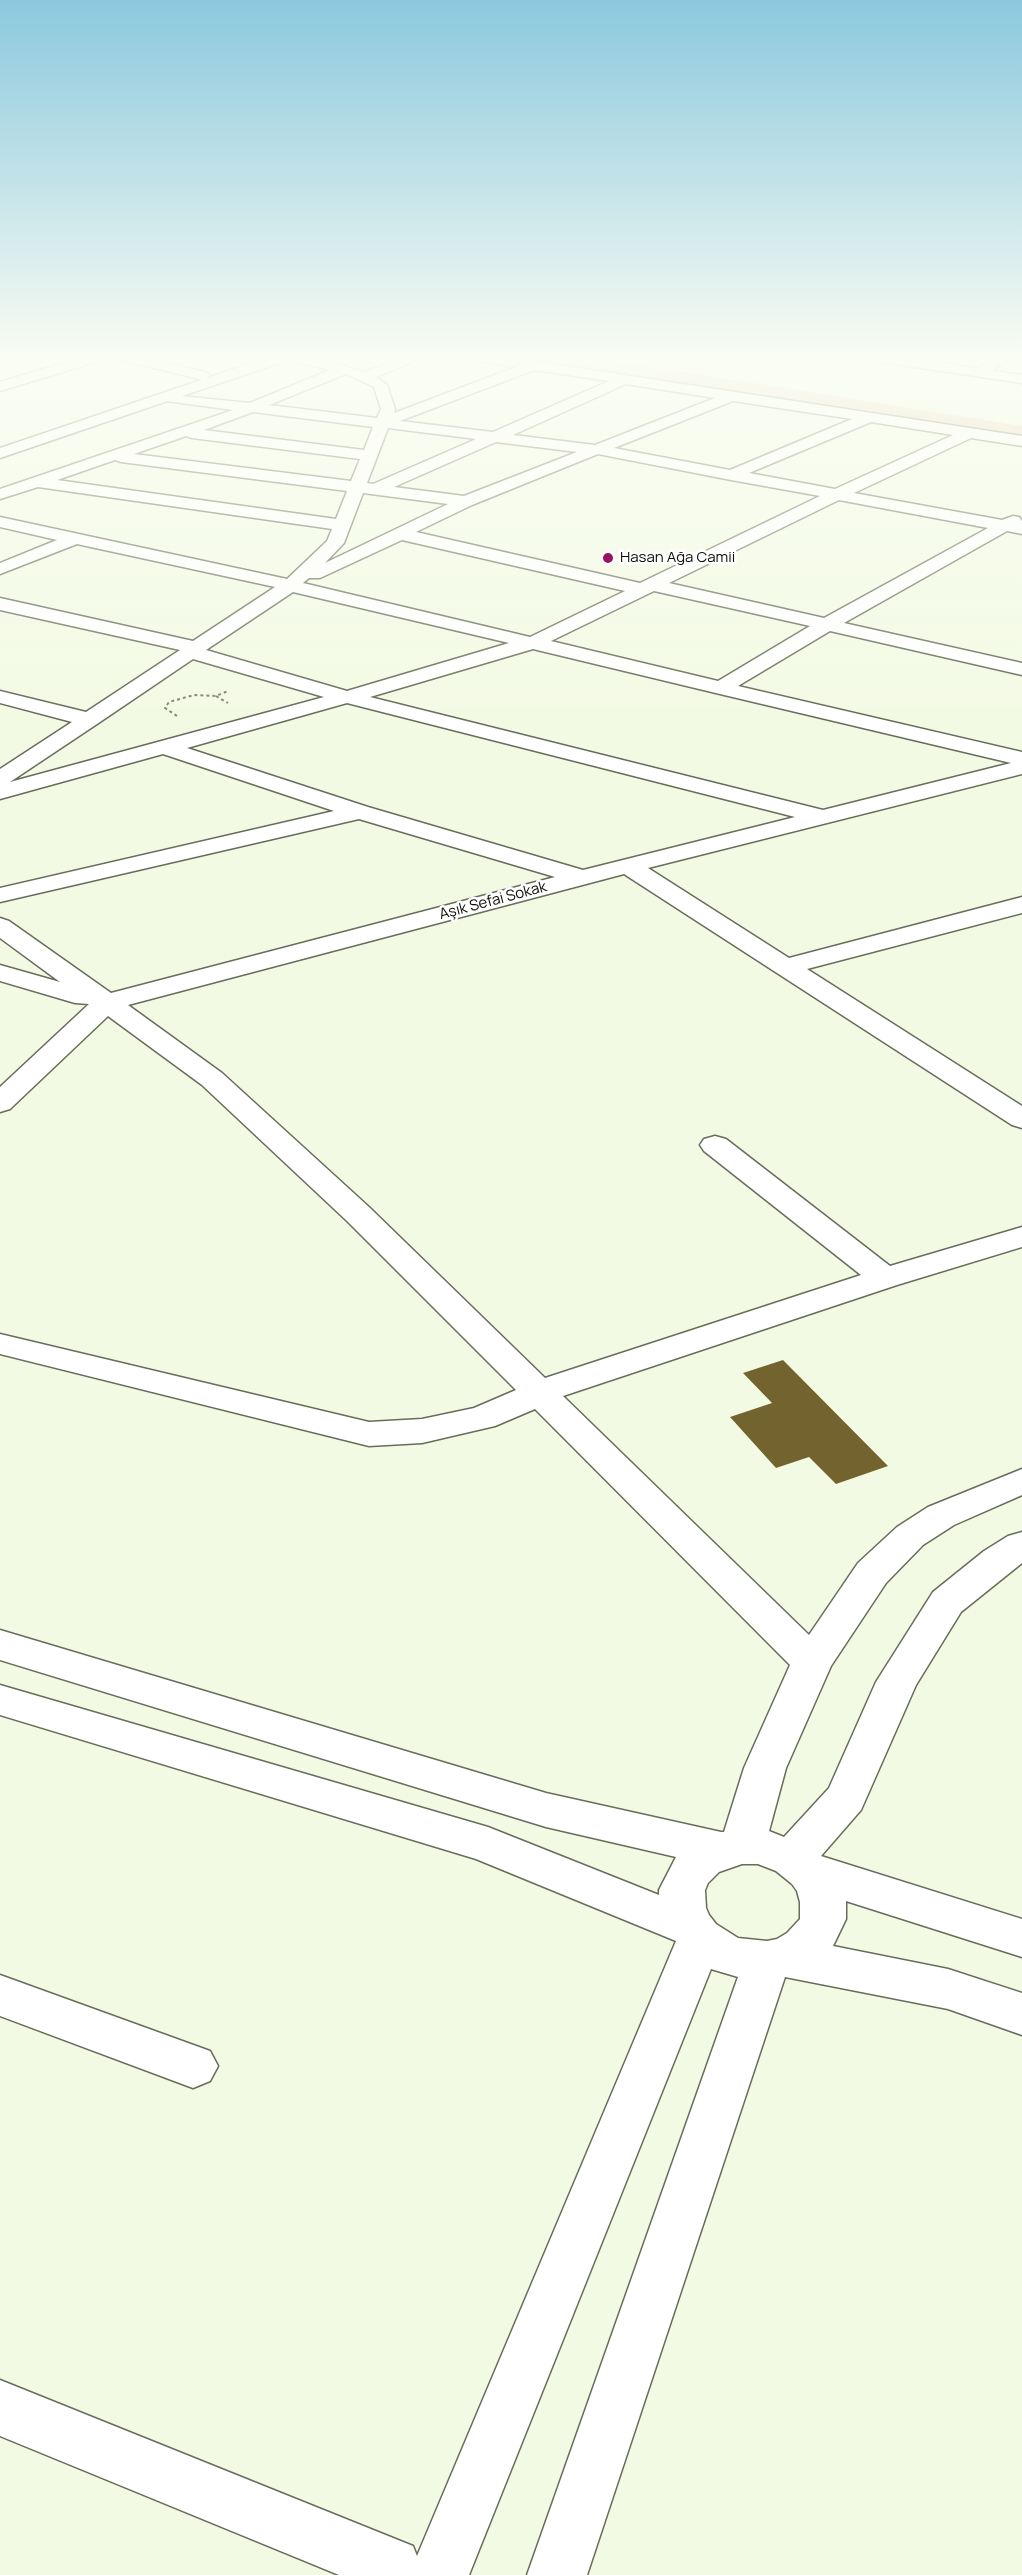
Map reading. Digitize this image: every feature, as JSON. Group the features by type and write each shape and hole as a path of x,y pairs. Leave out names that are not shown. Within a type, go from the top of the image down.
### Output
{"street":[{"path":"0,494 55,475"},
{"path":"235,475 354,494 375,489 408,475"},
{"path":"294,583 335,543 361,475"},
{"path":"0,779 294,583 466,501 530,475"},
{"path":"732,475 1013,527"},
{"path":"0,792 347,697 532,643 879,475"},
{"path":"35,482 342,525"},
{"path":"375,489 466,501"},
{"path":"720,688 826,625 1013,527 1022,515"},
{"path":"0,522 294,583 532,643 1022,759"},
{"path":"400,534 1021,667"},
{"path":"0,569 76,538"},
{"path":"0,604 194,650 347,697 822,817"},
{"path":"0,697 90,720"},
{"path":"163,747 360,812 582,877"},
{"name":"Aşık Sefai Sokak","path":"0,1103 106,1003 582,877 1022,767"},
{"path":"0,896 360,812"},
{"path":"628,866 1022,1119"},
{"path":"785,967 1022,905"},
{"path":"0,926 212,1078 358,1214 812,1662"},
{"path":"0,973 106,1003"},
{"path":"715,1145 885,1278"},
{"path":"0,1344 369,1434 413,1432 448,1427 502,1410 540,1392 885,1278 1022,1237"},
{"path":"1022,1481 941,1516 910,1536 872,1572 812,1662 732,1848 703,1859 690,1872 682,1890 683,1908 696,1932 712,1947 729,1956 748,1960 777,1959 948,1989 1022,2014"},
{"path":"800,1864 846,1798 897,1683 947,1602 998,1560 1022,1545"},
{"path":"0,1645 546,1810 732,1848 777,1851 800,1864 1022,1938"},
{"path":"0,1700 488,1845 696,1932"},
{"path":"557,2575 777,1959 804,1947 816,1934 823,1919 823,1902 818,1886 800,1864"},
{"path":"0,2408 416,2571 696,1932"},
{"path":"0,1995 193,2066"}],"path":[{"path":"182,717 168,712 165,708 169,702 185,696 205,694 225,699 229,707"}],"building":[{"path":"783,1360 888,1466 836,1484 809,1457 776,1468 730,1417 772,1403 743,1373"}],"place":[{"name":"Hasan Ağa Camii","path":"608,558"}]}
